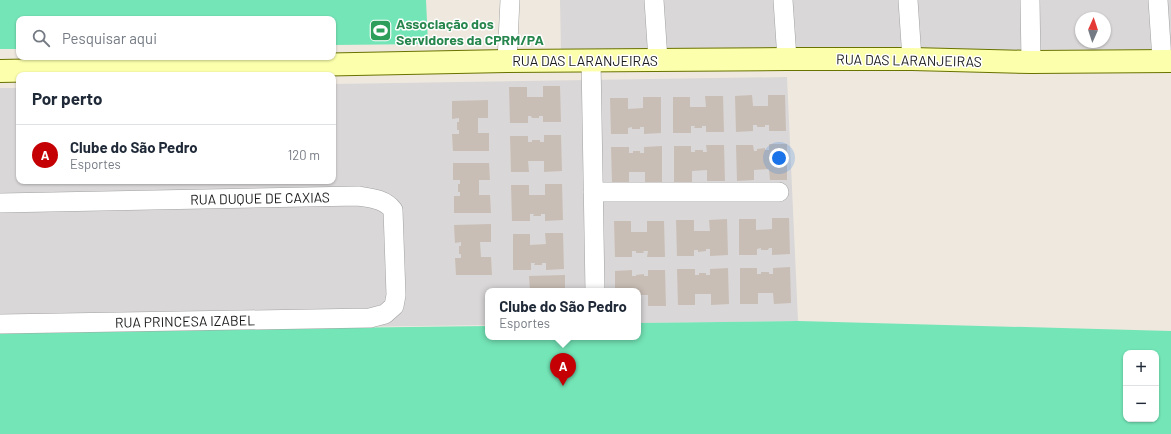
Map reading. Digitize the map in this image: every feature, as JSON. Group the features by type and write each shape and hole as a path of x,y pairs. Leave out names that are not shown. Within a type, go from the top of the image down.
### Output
{"street":[{"path":"507,61 510,0"},
{"path":"654,0 658,60"},
{"path":"783,0 787,59"},
{"path":"908,0 912,59"},
{"path":"1030,0 1031,62"},
{"path":"1158,0 1167,61"},
{"name":"RUA DAS LARANJEIRAS","path":"0,71 591,60 912,59 1031,62 1167,61"},
{"path":"591,60 595,288"},
{"path":"593,192 779,192"},
{"name":"RUA DUQUE DE CAXIAS","path":"0,203 358,196 376,199 389,204 393,210 396,295 394,306 386,314 370,318"},
{"name":"RUA PRINCESA IZABEL","path":"0,324 370,318"}],"shaded area":[{"path":"560,0 1171,0 1171,49 561,53"},
{"path":"787,77 798,321 641,323 641,288 485,288 485,325 0,332 0,88 16,88 16,184 336,184 336,84"}],"green space":[{"name":"Associação dos Servidores da CPRM/PA","path":"0,0 426,0 428,44 336,45 336,16 16,16 16,49 0,49"},
{"path":"798,321 1171,331 1171,434 0,434 0,332 485,326 485,340 641,340 641,323"}],"building":[{"path":"543,86 560,86 561,122 543,122 543,116 539,116 539,118 532,118 531,116 528,116 528,123 510,123 509,87 527,87 527,97 543,97"},
{"path":"752,95 753,106 768,106 768,95 785,95 786,131 769,131 769,125 765,125 765,127 757,127 757,125 753,125 753,131 736,132 735,96"},
{"path":"705,96 723,96 724,132 706,132 706,126 702,126 702,128 694,128 695,126 691,126 691,133 673,133 673,97 690,97 690,107 706,107"},
{"path":"643,97 661,97 661,133 644,134 644,127 640,127 640,129 632,129 632,127 628,128 628,134 611,134 610,98 628,98 628,109 643,108"},
{"path":"488,100 488,118 478,118 478,133 489,133 489,151 453,151 452,134 459,134 459,130 457,130 457,122 459,122 459,118 452,119 452,101"},
{"path":"544,135 561,135 562,171 544,172 544,161 528,161 529,172 511,172 510,136 528,136 528,142 532,142 532,140 540,140 540,142 544,142"},
{"path":"769,144 787,144 787,180 770,180 769,169 754,170 754,180 737,181 736,145 753,145 754,151 757,151 757,149 765,148 765,150 769,150"},
{"path":"706,145 724,145 725,181 707,181 707,170 692,171 692,182 674,182 674,146 691,146 691,152 695,152 695,150 703,150 703,152 707,152"},
{"path":"662,146 662,182 645,183 645,172 629,172 629,183 612,183 611,147 629,147 629,153 633,153 633,151 640,151 640,153 644,153 644,147"},
{"path":"453,163 489,163 490,180 479,180 479,195 490,195 491,213 454,213 454,196 460,196 460,192 458,192 458,184 460,184 460,180 453,180"},
{"path":"545,184 562,184 563,220 545,221 545,214 541,214 541,216 533,216 534,214 530,214 530,221 512,221 511,185 529,185 529,195 545,195"},
{"path":"772,218 789,218 790,254 772,255 772,248 769,248 768,250 761,250 761,248 757,249 757,255 739,255 739,219 756,219 756,230 772,229"},
{"path":"727,219 728,255 710,256 710,249 706,249 706,251 698,252 698,250 694,250 694,256 677,256 676,220 694,220 694,231 710,231 709,220"},
{"path":"614,221 631,221 631,232 647,232 647,221 664,221 665,257 647,257 648,251 643,251 644,253 636,253 636,251 632,251 632,257 615,257"},
{"path":"491,224 491,242 480,242 481,257 491,257 492,275 456,275 455,258 461,258 461,254 459,254 459,246 461,246 461,242 455,243 454,225"},
{"path":"545,233 563,233 564,269 546,270 546,263 542,263 542,265 534,265 535,263 531,263 531,270 513,270 513,234 530,234 530,245 546,244"},
{"path":"790,267 791,303 774,304 773,293 758,293 758,304 740,304 740,268 757,268 757,274 761,274 761,272 769,272 769,274 773,274 773,268"},
{"path":"728,268 729,304 711,305 711,294 695,294 695,305 678,305 677,269 695,269 695,275 699,275 699,273 706,273 706,275 710,275 710,269"},
{"path":"632,270 632,276 644,274 644,276 648,276 648,270 665,270 666,306 648,306 648,295 641,295 641,288 615,288 615,271"},
{"path":"565,275 565,288 530,288 529,276"}],"place":[{"name":"Associação dos Servidores da CPRM/PA","path":"380,31"},
{"name":"Clube do São Pedro","path":"563,386"}]}
